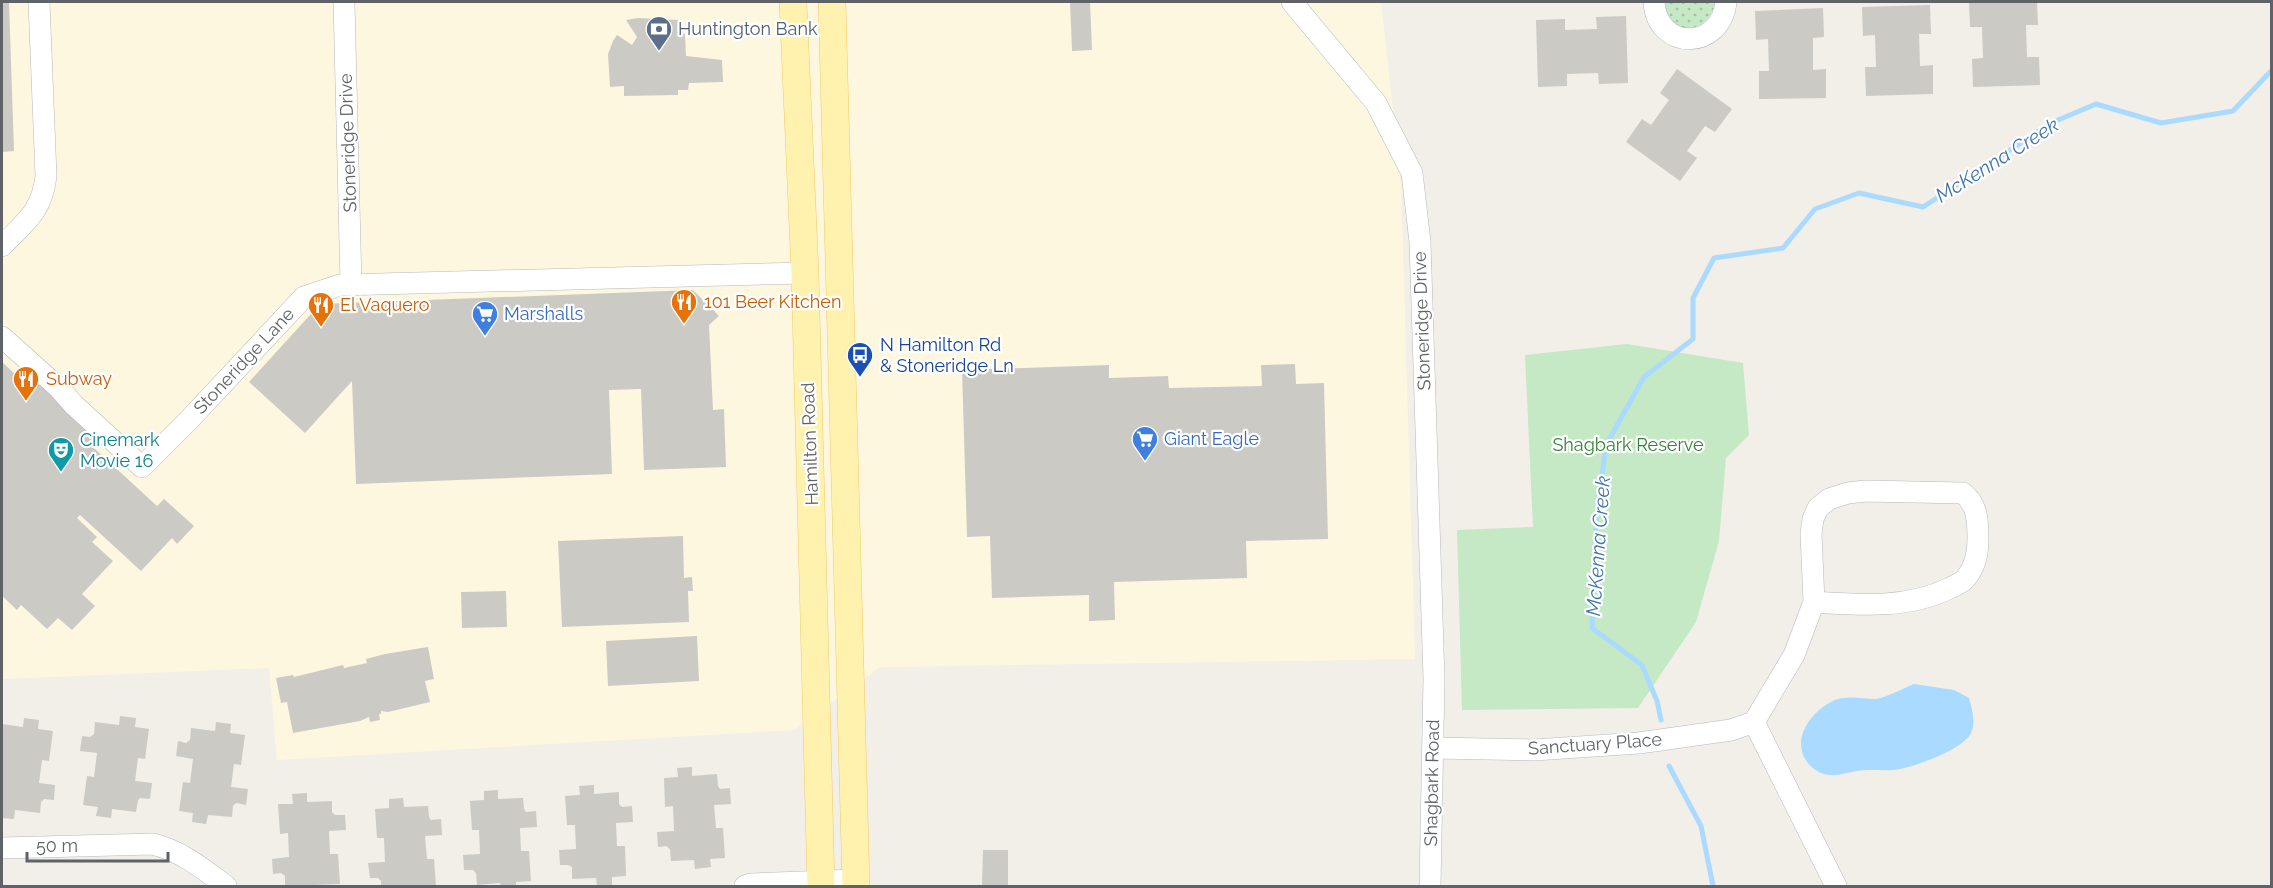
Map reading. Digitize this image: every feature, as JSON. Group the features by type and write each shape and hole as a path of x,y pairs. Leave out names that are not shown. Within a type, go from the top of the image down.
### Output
{"main road":[{"name":"Hamilton Road","path":"793,2 805,273 821,884"},
{"name":"Hamilton Road","path":"832,2 856,883"}],"street":[{"path":"2,246 36,211 44,194 46,176 39,2"},
{"name":"Stoneridge Drive","path":"344,2 351,285"},
{"name":"Stoneridge Drive","path":"1292,2 1376,103 1412,173 1420,242 1430,625 1434,679"},
{"path":"1654,2 1654,11 1666,31 1676,37 1688,39 1705,36 1719,24 1725,13 1726,2"},
{"name":"Stoneridge Lane","path":"2,338 59,388 74,405 142,467 304,297 340,285 805,273"},
{"path":"1814,602 1859,605 1913,601 1944,591 1964,580 1974,565 1978,551 1976,510 1970,499 1963,493 1864,491 1848,493 1829,499 1818,508 1813,519 1810,534 1814,602 1794,656 1754,722 1836,886"},
{"name":"Shagbark Road","path":"1430,886 1434,679"},
{"name":"Sanctuary Place","path":"1434,748 1534,750 1639,743 1731,730 1754,722"},
{"path":"2,848 153,844 173,849 194,861 226,886"},
{"path":"745,886 752,884 856,883"}],"shaded area":[{"path":"2,2 1381,2 1401,183 1415,659 880,667 794,730 277,760 269,668 2,679"}],"green space":[{"path":"1663,2 1715,2 1708,19 1694,28 1687,29 1679,28 1672,23 1667,16"},
{"name":"Shagbark Reserve","path":"1627,344 1743,363 1749,435 1726,458 1719,541 1696,622 1638,708 1462,710 1457,530 1533,527 1525,355"}],"water":[{"path":"1914,684 1954,690 1969,698 1973,715 1971,733 1958,746 1912,766 1894,770 1862,770 1830,775 1819,772 1807,762 1801,745 1802,736 1810,720 1823,707 1841,698 1880,698"}],"building":[{"path":"2,2 9,2 14,151 2,152"},
{"path":"1070,2 1090,2 1092,50 1072,51"},
{"path":"1969,2 2037,2 2038,25 2026,25 2027,57 2039,57 2040,85 1973,87 1972,59 1983,58 1982,27 1970,27"},
{"path":"1930,5 1931,34 1919,34 1920,66 1933,65 1933,94 1866,96 1865,67 1876,67 1875,35 1863,36 1862,7"},
{"path":"1823,8 1824,37 1813,38 1813,70 1826,69 1826,98 1759,99 1759,71 1769,71 1768,39 1756,40 1755,11"},
{"path":"1626,16 1628,83 1599,84 1598,73 1567,74 1567,86 1538,87 1536,20 1565,19 1565,30 1597,29 1596,17"},
{"path":"638,18 679,20 680,33 685,34 686,56 722,60 723,82 689,83 688,90 678,90 678,95 624,96 624,86 610,87 608,54 613,41 617,35 632,45 637,37 626,20"},
{"path":"1677,69 1732,109 1715,132 1705,126 1687,151 1697,158 1680,181 1626,142 1642,119 1651,125 1669,100 1660,93"},
{"path":"693,290 719,316 709,325 713,410 724,409 726,467 644,470 641,389 609,390 612,474 356,484 352,381 305,433 249,382 320,304"},
{"name":"Cinemark Movie 16","path":"2,362 30,388 37,381 102,440 94,448 157,506 164,499 194,526 177,544 172,538 141,571 80,515 77,518 97,537 92,542 113,561 82,594 95,606 72,630 58,618 47,629 21,605 17,610 2,596"},
{"name":"Giant Eagle","path":"1295,364 1296,384 1324,383 1328,539 1246,541 1247,578 1114,582 1115,620 1089,621 1089,595 992,598 990,536 967,537 962,370 1109,365 1109,378 1168,376 1169,388 1262,386 1261,365"},
{"path":"683,536 684,578 692,577 693,591 688,591 689,622 562,627 558,541"},
{"path":"506,591 507,627 462,628 461,592"},
{"path":"697,636 699,681 608,686 606,641"},
{"path":"428,647 434,679 425,681 430,702 388,712 381,711 380,720 370,722 369,717 360,721 293,733 287,702 281,703 276,678 293,675 294,677 343,665 344,668 367,663 366,659 385,654"},
{"path":"120,716 136,718 135,727 149,729 145,759 138,758 135,781 152,783 150,799 140,798 136,812 112,809 111,818 96,816 98,807 83,805 87,776 94,777 97,753 80,751 82,736 90,737 94,734 95,722 119,725"},
{"path":"24,718 39,720 38,729 53,731 49,761 42,760 39,783 55,785 54,800 44,799 41,802 40,813 15,810 14,819 2,818 2,724 23,727"},
{"path":"216,722 231,724 230,733 245,735 241,765 234,764 231,787 248,789 246,805 236,803 233,806 232,817 208,815 206,824 192,822 193,813 179,811 183,782 190,783 193,759 176,756 178,741 186,743 190,740 191,728 215,731"},
{"path":"692,767 692,776 717,774 720,789 730,788 731,804 714,805 716,828 723,828 725,858 710,859 711,867 695,869 694,860 671,861 670,849 666,846 658,847 657,832 674,831 673,806 665,807 664,778 678,777 677,768"},
{"path":"594,785 594,794 619,792 619,804 622,807 632,806 633,822 616,823 617,846 625,846 626,876 612,877 612,886 597,886 596,878 572,879 572,867 560,865 559,850 576,849 575,825 567,825 565,796 580,795 579,786"},
{"path":"498,790 498,799 523,798 526,812 536,811 537,827 520,828 521,851 529,851 531,881 516,882 516,886 501,886 500,883 477,885 476,873 473,870 464,870 463,855 480,854 479,830 472,830 470,801 484,800 484,791"},
{"path":"307,793 307,802 332,801 332,812 335,815 345,815 346,830 329,831 330,854 338,854 340,884 285,886 285,876 281,873 273,874 272,859 289,857 288,833 280,834 278,804 293,804 292,794"},
{"path":"403,798 404,807 428,806 431,820 441,819 442,835 425,836 427,859 434,859 436,886 381,886 378,878 370,878 368,863 385,862 384,838 377,838 375,809 389,808 389,799"},
{"path":"983,850 1008,850 1008,886 982,886"}],"waterway":[{"name":"McKenna Creek","path":"1661,720 1657,701 1642,665 1592,628 1596,521 1606,445 1644,377 1693,339 1693,298 1714,258 1783,248 1815,209 1859,193 1923,207 2051,123 2096,104 2161,123 2233,111 2272,70"},
{"name":"McKenna Creek","path":"1669,766 1701,826 1713,886"}],"place":[{"name":"Huntington Bank","path":"659,52"},
{"name":"101 Beer Kitchen","path":"684,325"},
{"name":"El Vaquero","path":"321,328"},
{"name":"Marshalls","path":"485,337"},
{"name":"N Hamilton Rd & Stoneridge Ln","path":"860,378"},
{"name":"Subway","path":"26,402"},
{"name":"Giant Eagle","path":"1145,462"},
{"name":"Cinemark Movie 16","path":"61,473"}]}
